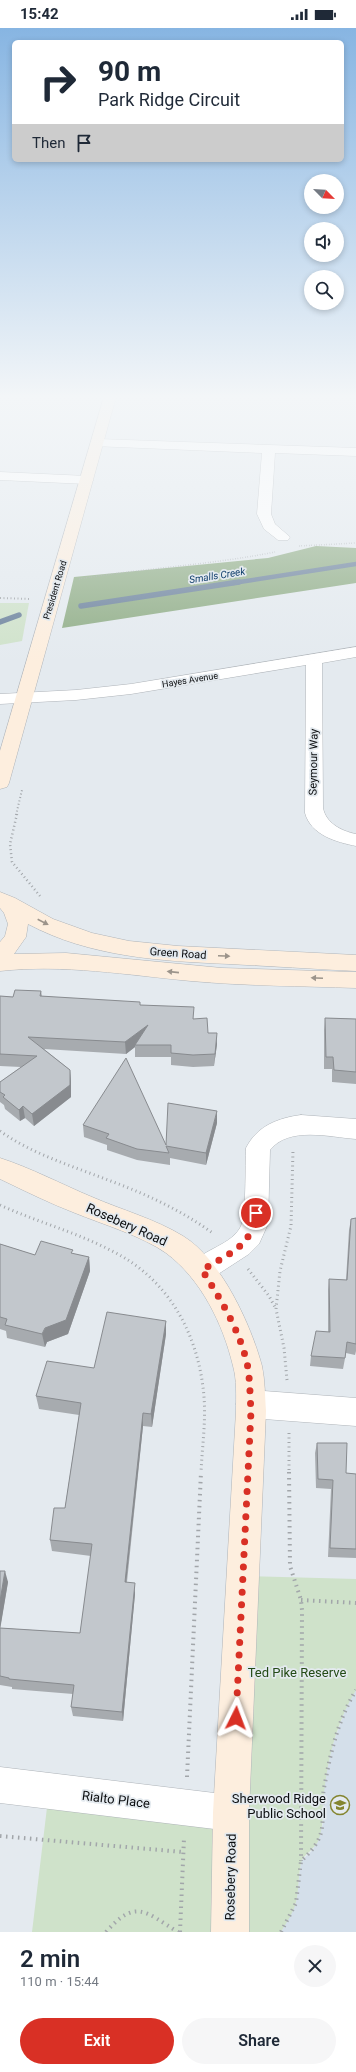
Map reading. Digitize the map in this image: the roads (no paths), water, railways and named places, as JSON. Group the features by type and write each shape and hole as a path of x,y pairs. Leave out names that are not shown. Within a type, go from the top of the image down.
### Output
{"street":[{"name":"President Road","path":"0,783 85,486"},
{"path":"266,486 264,514 268,526 283,536"},
{"name":"Hayes Avenue","path":"0,699 76,695 131,689 356,652"},
{"name":"Seymour Way","path":"314,660 313,808 317,820 330,830 348,839 356,840"},
{"path":"0,955 13,943 19,930 15,911 4,901"},
{"name":"Green Road","path":"4,901 46,924 80,937 129,949 178,954 356,963"},
{"name":"Green Road","path":"0,963 28,959 80,961 179,972 356,980"},
{"path":"202,1270 240,1246 250,1236 255,1224 258,1148 265,1139 282,1129 301,1126 356,1129"},
{"name":"Rosebery Road","path":"0,1168 83,1205 135,1224 175,1245 202,1270 225,1306 239,1339 248,1367 251,1404 231,1813 230,1932"},
{"path":"251,1404 356,1412"},
{"name":"Rialto Place","path":"0,1785 231,1813"}],"waterway":[{"name":"Smalls Creek","path":"233,583 356,564"},
{"name":"Smalls Creek","path":"81,606 239,582"},
{"name":"Smalls Creek","path":"0,622 19,615"}],"place":[{"name":"Sherwood Ridge Public School","path":"340,1805"}],"park label":[{"name":"Ted Pike Reserve","path":"297,1672"}]}
